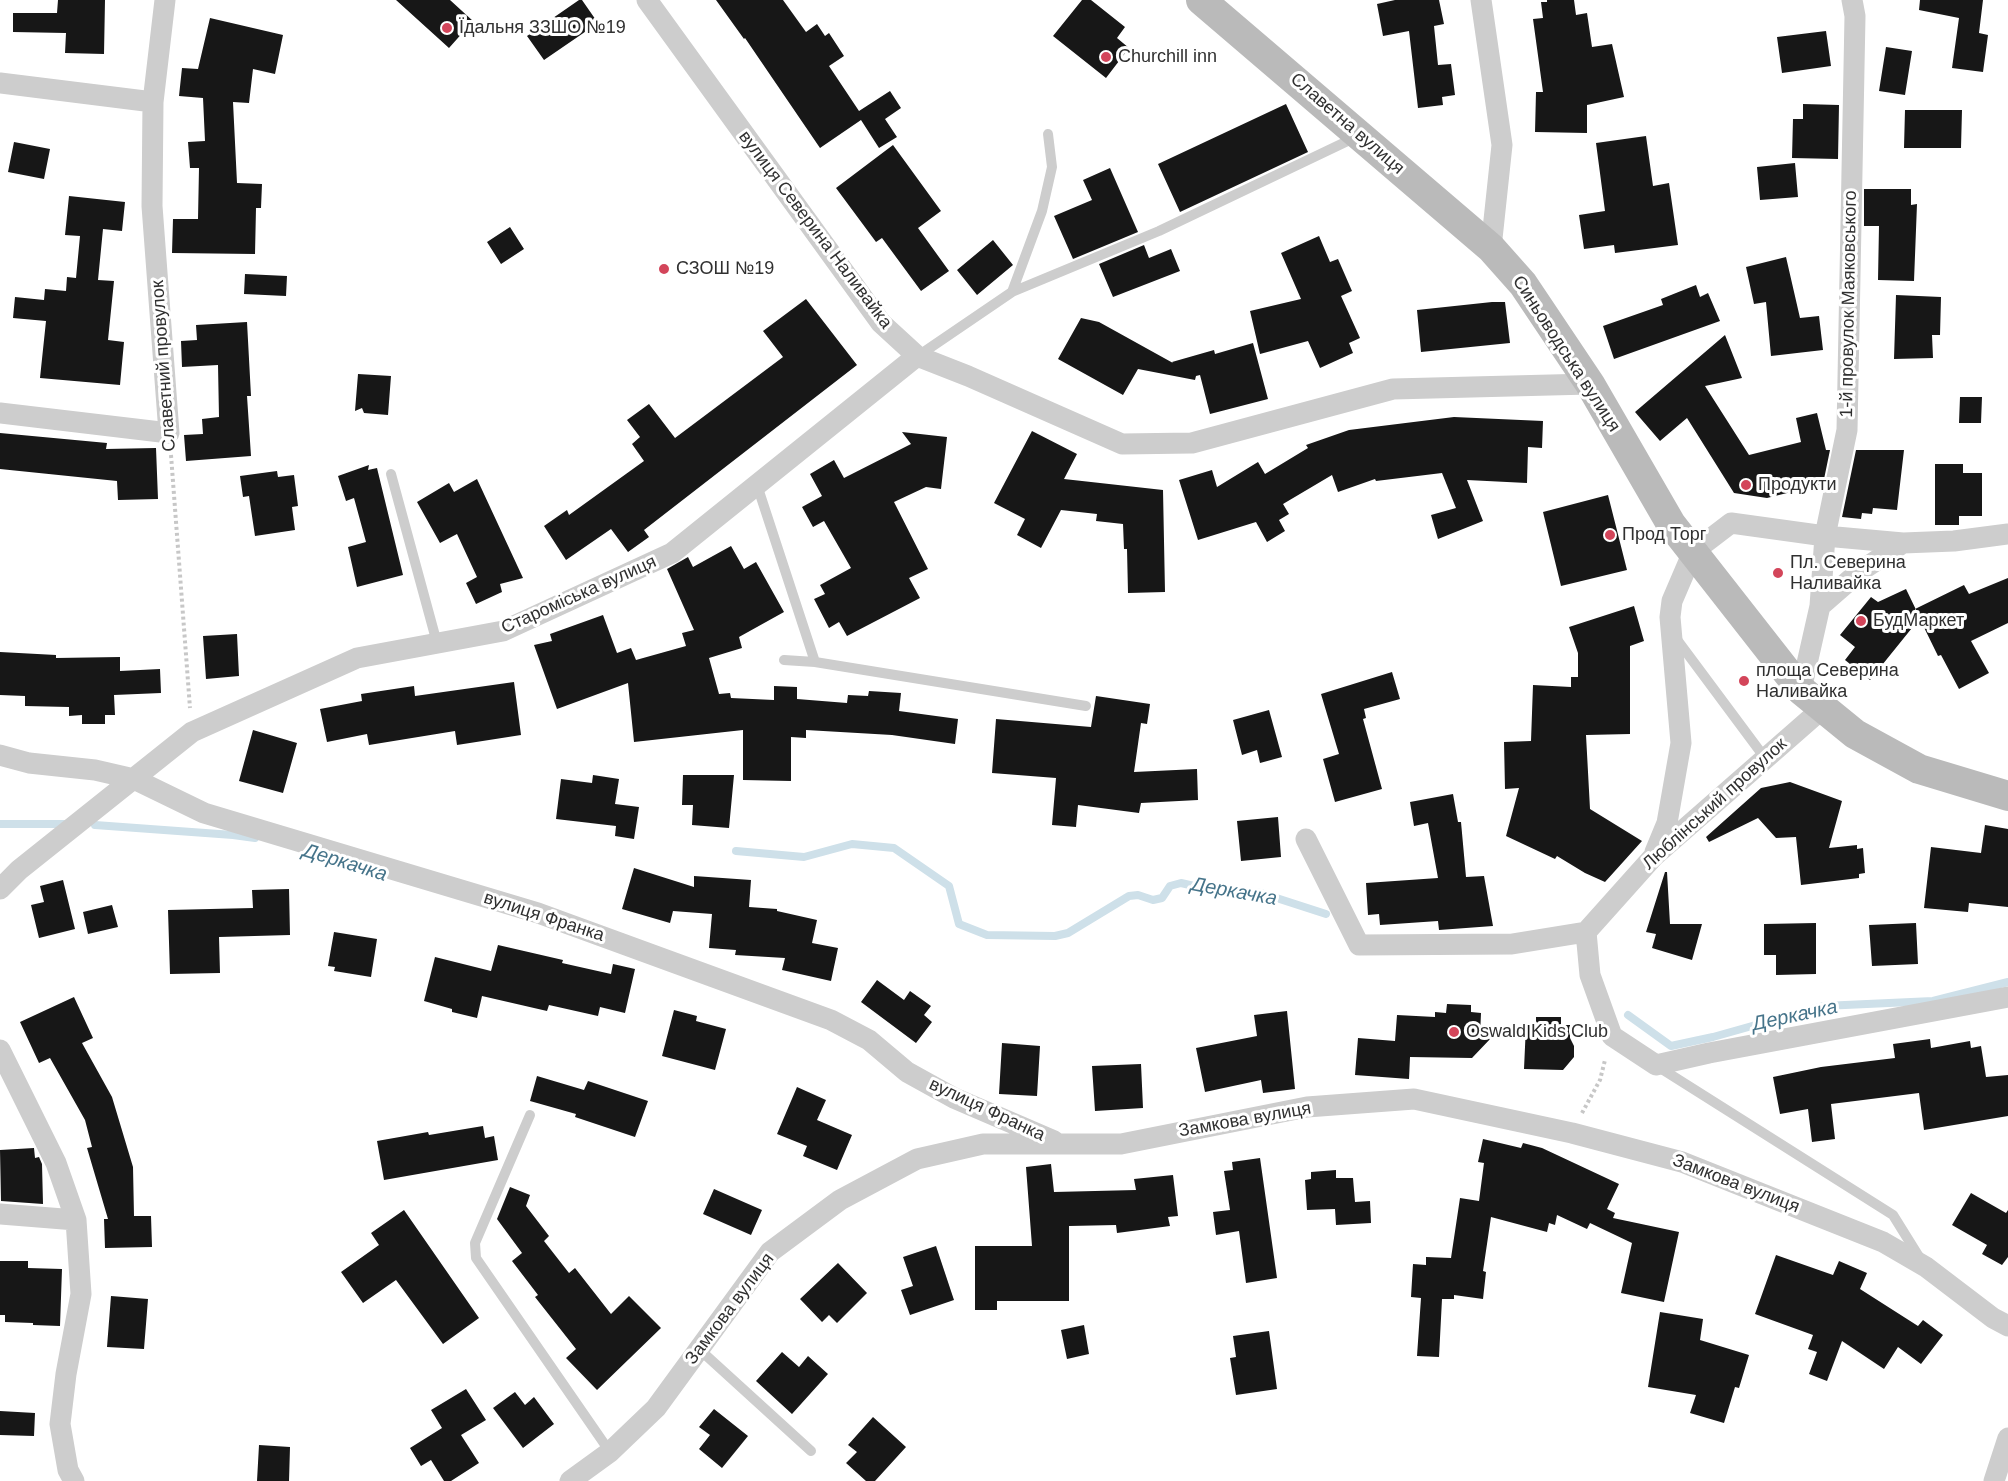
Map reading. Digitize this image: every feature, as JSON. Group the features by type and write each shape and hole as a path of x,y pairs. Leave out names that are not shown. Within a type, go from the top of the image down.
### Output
{"main road":[{"name":"Славетна вулиця","path":"1202,0 1491,248"},
{"name":"Синьоводська вулиця","path":"1491,248 1523,284 1590,384 1668,519 1812,699 1855,734 1919,769 2008,796"}],"street":[{"name":"Славетний провулок","path":"165,0 153,102 152,206 169,433"},
{"name":"вулиця Северина Наливайка","path":"647,0 881,323 917,356 1122,444 1192,443 1393,389 1590,384"},
{"path":"1481,0 1502,145 1491,248"},
{"name":"1-й провулок Маяковського","path":"1820,606 1825,536 1847,430 1855,16 1852,0"},
{"path":"0,83 153,102"},
{"name":"Староміська вулиця","path":"0,889 19,870 192,732 357,658 503,632 672,553 917,356"},
{"path":"0,413 169,433"},
{"path":"1654,856 1667,823 1681,743 1670,617 1672,602 1693,552 1731,523 1825,536 1903,543 1954,541 2008,534"},
{"path":"1812,699 1820,606 1859,572 1903,543"},
{"name":"Люблінський провулок","path":"1586,932 1654,856 1765,758 1812,699"},
{"name":"вулиця Франка","path":"0,755 29,764 95,770 134,779 204,813 538,913 831,1020 869,1040 907,1072 954,1098 1063,1144"},
{"path":"1306,839 1359,945 1512,944 1586,932 1590,975 1612,1036 1656,1065 2008,997"},
{"path":"0,1050 56,1163 76,1220 81,1294 66,1374 60,1424 68,1470 74,1481"},
{"name":"Замкова вулиця","path":"570,1481 610,1452 656,1408 770,1252 840,1200 917,1159 983,1143 1121,1144 1307,1107 1414,1100 1572,1133 1682,1162 1882,1242 1926,1267 1993,1318 2008,1326"},
{"path":"0,1214 76,1220"},
{"path":"1994,1481 2008,1438"}],"lane":[{"path":"1012,292 1042,211 1052,167 1048,134"},
{"path":"917,356 1012,292 1159,231 1360,135"},
{"path":"391,474 437,644"},
{"path":"757,485 815,662"},
{"path":"1671,632 1765,758"},
{"path":"784,660 815,662 1086,706"},
{"path":"1656,1065 1893,1215 1926,1267"},
{"path":"530,1115 476,1243 477,1258 610,1452"},
{"path":"699,1349 811,1451"}],"path":[{"name":"Славетний провулок","path":"169,433 192,732"},
{"path":"1572,1133 1599,1080 1612,1036"}],"building":[{"path":"58,0 105,0 104,54 65,53 66,33 13,32 13,13 57,13"},
{"name":"Їдальня ЗЗШО №19","path":"396,0 450,0 473,21 449,48"},
{"path":"582,0 598,23 544,60 527,36"},
{"path":"716,0 783,0 806,32 817,24 825,36 829,33 844,56 829,66 859,111 890,91 901,108 885,119 897,137 879,148 861,120 820,148 745,38"},
{"path":"1082,0 1091,0 1125,27 1117,38 1129,48 1106,78 1053,36"},
{"path":"1395,0 1439,0 1444,24 1434,26 1438,65 1451,64 1455,95 1442,97 1443,105 1418,108 1409,31 1383,36 1377,4"},
{"path":"1547,0 1574,0 1576,15 1587,13 1592,47 1612,44 1624,97 1587,105 1587,133 1535,132 1536,92 1543,92 1533,19 1543,18 1541,2 1547,2"},
{"path":"1920,0 1983,0 1979,33 1988,35 1983,72 1952,68 1959,18 1919,10"},
{"path":"210,18 283,35 275,74 253,69 249,103 233,102 237,183 262,184 261,208 256,208 255,254 172,253 173,219 198,219 199,168 190,168 188,142 205,141 203,98 179,96 182,68 198,69"},
{"path":"1826,31 1831,66 1782,73 1777,37"},
{"path":"1886,47 1912,51 1905,95 1879,91"},
{"path":"1286,104 1308,152 1180,212 1158,164"},
{"path":"1803,104 1839,105 1838,159 1792,158 1793,119 1803,119"},
{"path":"1905,110 1962,110 1961,148 1904,148"},
{"path":"1646,136 1653,186 1669,183 1678,245 1615,253 1614,245 1584,249 1579,215 1605,211 1596,143"},
{"path":"14,142 50,149 44,179 8,172"},
{"path":"893,145 941,211 918,228 949,271 921,291 882,238 876,242 836,188"},
{"path":"1795,163 1798,197 1760,200 1757,167"},
{"path":"1110,168 1138,232 1073,259 1054,216 1092,200 1083,180"},
{"path":"1864,189 1911,189 1911,205 1917,204 1914,281 1878,280 1879,226 1864,226"},
{"path":"69,196 125,202 122,231 103,229 98,280 114,281 108,340 124,342 120,385 40,378 46,321 13,318 15,297 44,300 45,289 66,291 67,277 76,278 80,236 65,235"},
{"path":"510,227 524,249 501,264 487,242"},
{"path":"1319,236 1330,262 1338,259 1352,291 1341,296 1360,338 1349,343 1353,353 1320,368 1308,341 1260,354 1250,311 1301,299 1281,253"},
{"path":"993,240 1013,265 977,295 957,270"},
{"path":"1144,245 1149,258 1171,249 1180,271 1113,297 1099,264"},
{"path":"1786,257 1800,318 1819,316 1823,350 1771,356 1766,302 1754,304 1746,267"},
{"path":"245,274 287,276 286,296 244,294"},
{"path":"1696,285 1700,297 1708,293 1720,321 1614,359 1603,326 1663,305 1661,299"},
{"path":"1896,295 1941,297 1940,335 1932,335 1933,358 1894,359"},
{"path":"806,299 857,365 644,530 649,537 628,552 611,529 566,560 544,526 567,510 569,515 644,461 632,444 640,437 627,420 649,404 675,438 783,357 763,331"},
{"path":"1505,302 1510,343 1421,352 1417,310"},
{"path":"1081,318 1099,322 1173,363 1214,350 1215,354 1253,343 1268,399 1210,414 1200,375 1196,376 1195,380 1138,369 1123,395 1058,359"},
{"path":"247,322 251,396 247,396 251,456 186,461 184,435 203,434 202,419 219,417 218,365 182,367 181,341 197,340 196,325"},
{"path":"1725,335 1742,378 1705,386 1749,455 1801,442 1796,418 1817,413 1826,450 1830,450 1823,484 1767,498 1734,493 1687,418 1660,441 1635,412"},
{"path":"358,374 391,376 388,415 364,413 362,408 355,411"},
{"path":"1960,397 1982,397 1981,423 1959,423"},
{"path":"1454,417 1543,421 1542,448 1528,447 1527,483 1467,480 1483,521 1438,539 1431,515 1456,508 1442,473 1376,481 1375,479 1338,492 1332,475 1283,504 1289,514 1279,520 1285,531 1267,542 1256,522 1198,540 1179,480 1212,470 1217,487 1258,462 1265,474 1308,448 1306,445 1349,430"},
{"path":"1032,431 1077,454 1064,479 1163,490 1165,592 1128,593 1127,549 1124,549 1123,524 1096,521 1097,514 1061,510 1041,548 1017,535 1025,519 994,503"},
{"path":"902,432 947,437 941,489 926,487 894,502 928,569 909,578 920,598 847,636 839,622 829,628 814,599 825,594 820,585 851,568 824,521 813,527 802,507 822,496 810,474 834,460 844,478 911,444"},
{"path":"0,433 107,443 106,449 156,448 158,499 118,500 117,481 0,469"},
{"path":"1856,450 1904,450 1897,510 1873,508 1872,514 1862,513 1861,519 1842,517"},
{"path":"1935,464 1963,464 1963,473 1982,473 1982,516 1959,516 1959,525 1935,525"},
{"path":"369,465 368,470 377,468 403,575 357,587 348,547 366,542 354,498 346,501 338,476"},
{"path":"277,471 278,477 294,475 298,506 292,507 295,530 255,536 249,496 243,497 240,476"},
{"path":"477,479 523,578 500,584 502,592 476,604 466,583 477,577 457,534 440,543 417,502 449,483 454,492"},
{"path":"1608,495 1627,570 1561,586 1543,512"},
{"path":"731,546 744,569 756,562 784,612 739,637 742,648 709,658 719,694 730,693 731,698 774,700 774,686 797,687 797,699 847,703 848,695 868,696 869,691 901,693 899,711 958,719 955,744 892,735 806,730 806,738 791,737 791,781 743,780 743,730 634,742 628,683 557,709 534,645 552,641 550,634 603,615 617,653 631,648 636,660 686,646 682,633 694,630 667,569 688,557 693,567"},
{"path":"2008,578 2008,623 1971,641 1989,673 1959,689 1941,655 1938,656 1915,609 1964,585 1969,594"},
{"path":"1906,589 1920,618 1870,680 1845,660 1855,647 1840,635 1871,597 1878,602"},
{"path":"1634,606 1644,641 1630,646 1630,734 1586,735 1590,809 1642,841 1605,882 1557,856 1555,859 1506,836 1519,788 1505,789 1504,742 1531,741 1533,685 1571,687 1571,677 1578,677 1578,653 1569,627"},
{"path":"237,634 239,676 206,679 203,636"},
{"path":"0,652 56,655 56,658 120,657 120,671 160,669 161,693 114,695 115,715 105,715 105,724 82,724 82,715 69,716 69,707 25,706 25,696 0,695"},
{"path":"1392,672 1400,699 1364,709 1366,718 1363,719 1382,789 1335,802 1323,759 1339,754 1321,694"},
{"path":"514,682 521,735 457,745 455,731 369,745 367,734 327,742 320,709 362,701 361,694 414,686 415,696"},
{"path":"1096,696 1150,704 1147,724 1141,723 1134,772 1197,769 1198,800 1141,803 1139,813 1078,805 1076,827 1052,825 1056,778 992,773 996,719 1091,727"},
{"path":"1269,710 1282,757 1260,763 1257,750 1242,755 1233,720"},
{"path":"253,730 297,743 283,793 239,781"},
{"path":"593,775 619,779 615,804 639,807 634,839 615,836 616,826 556,819 561,779 592,783"},
{"path":"683,775 734,775 729,828 692,825 693,805 682,805"},
{"path":"1790,782 1842,801 1829,848 1857,845 1857,849 1863,848 1865,873 1859,874 1859,878 1801,885 1796,837 1776,838 1758,818 1709,842 1706,837 1761,788"},
{"path":"1453,794 1458,822 1461,822 1466,877 1484,876 1493,926 1439,930 1438,921 1380,925 1379,914 1368,915 1366,883 1438,878 1428,823 1414,826 1410,802"},
{"path":"1278,817 1281,857 1241,861 1237,821"},
{"path":"1985,825 2008,829 2008,907 1969,903 1968,912 1924,908 1931,847 1981,853"},
{"path":"634,868 694,887 694,876 751,880 749,907 777,909 777,911 817,920 812,943 838,948 831,981 782,970 785,958 735,955 736,950 709,948 712,914 673,911 670,923 622,909"},
{"path":"1665,872 1667,872 1670,924 1702,924 1692,960 1652,948 1656,934 1646,932"},
{"path":"63,880 75,929 39,938 31,905 44,902 40,886"},
{"path":"289,889 290,935 219,937 220,973 170,974 168,910 253,908 252,890"},
{"path":"112,905 118,927 88,934 83,912"},
{"path":"1816,923 1816,974 1776,975 1776,955 1764,955 1764,924"},
{"path":"1916,923 1918,964 1872,966 1869,925"},
{"path":"334,932 377,939 371,977 334,971 335,967 328,966"},
{"path":"498,945 611,974 613,964 635,969 625,1013 600,1007 598,1016 549,1005 547,1011 482,996 477,1018 452,1012 452,1009 424,1001 435,957 491,971"},
{"path":"877,980 904,1000 910,991 931,1006 924,1015 932,1022 916,1043 861,1002"},
{"path":"74,997 93,1038 82,1043 112,1097 133,1167 134,1216 151,1216 152,1247 105,1248 104,1219 108,1219 87,1148 92,1147 85,1120 50,1058 39,1063 20,1022"},
{"path":"1447,1004 1471,1005 1471,1012 1481,1013 1480,1036 1492,1037 1472,1058 1410,1057 1409,1079 1355,1075 1358,1038 1395,1041 1397,1015 1435,1017 1435,1012 1446,1013"},
{"path":"674,1010 697,1016 696,1021 726,1029 715,1070 662,1056"},
{"path":"1287,1011 1295,1089 1263,1093 1261,1080 1205,1092 1196,1048 1257,1036 1254,1015"},
{"path":"1536,1017 1561,1017 1561,1025 1570,1025 1574,1057 1563,1070 1524,1069 1526,1025 1536,1025"},
{"path":"1930,1039 1931,1048 1970,1041 1971,1048 1981,1046 1986,1077 2008,1075 2008,1116 1924,1130 1919,1093 1831,1104 1835,1139 1812,1142 1808,1109 1780,1114 1773,1077 1821,1067 1895,1058 1893,1044"},
{"path":"1002,1043 1040,1046 1037,1096 999,1094"},
{"path":"1141,1064 1143,1108 1095,1111 1092,1066"},
{"path":"537,1076 584,1090 588,1081 648,1101 635,1137 575,1117 576,1114 530,1101"},
{"path":"797,1087 826,1100 817,1120 852,1135 837,1170 803,1156 807,1146 777,1134"},
{"path":"483,1126 485,1138 494,1136 498,1160 384,1180 377,1141"},
{"path":"1483,1139 1521,1148 1523,1143 1542,1148 1619,1184 1607,1209 1615,1213 1613,1218 1679,1232 1664,1302 1621,1293 1632,1243 1590,1223 1587,1229 1557,1215 1555,1225 1549,1223 1547,1232 1491,1217 1483,1271 1486,1272 1483,1299 1454,1295 1454,1299 1442,1299 1439,1357 1417,1356 1421,1298 1411,1297 1413,1264 1426,1265 1426,1257 1451,1258 1460,1198 1479,1201 1484,1163 1478,1162"},
{"path":"34,1148 35,1158 39,1157 42,1164 43,1204 1,1201 0,1150"},
{"path":"1260,1158 1277,1278 1246,1283 1239,1231 1216,1235 1213,1212 1230,1210 1224,1171 1233,1170 1232,1162"},
{"path":"1051,1164 1054,1192 1136,1190 1134,1179 1173,1175 1178,1216 1168,1217 1170,1226 1117,1233 1116,1225 1069,1226 1069,1301 997,1301 997,1310 975,1310 975,1246 1032,1246 1026,1167"},
{"path":"1336,1170 1336,1178 1353,1178 1355,1202 1370,1201 1371,1223 1336,1225 1335,1209 1307,1210 1305,1180 1311,1179 1311,1172"},
{"path":"510,1187 530,1195 526,1206 549,1236 544,1241 569,1273 575,1268 611,1314 629,1296 661,1328 597,1390 566,1358 576,1349 535,1297 538,1295 512,1261 522,1253 497,1219"},
{"path":"714,1189 762,1210 751,1235 703,1214"},
{"path":"1971,1193 2006,1213 2008,1210 2008,1257 2002,1265 1982,1254 1987,1245 1952,1225"},
{"path":"404,1210 479,1318 443,1344 396,1280 363,1303 341,1272 379,1245 371,1233"},
{"path":"936,1246 954,1300 910,1315 901,1290 913,1286 903,1257"},
{"path":"1776,1255 1833,1275 1839,1261 1867,1273 1860,1289 1918,1326 1923,1320 1943,1335 1921,1364 1898,1347 1884,1369 1842,1341 1827,1381 1809,1374 1817,1352 1808,1349 1813,1335 1755,1314"},
{"path":"0,1261 28,1261 28,1268 62,1269 60,1326 5,1322 5,1315 0,1315"},
{"path":"838,1263 867,1293 837,1323 829,1315 822,1322 800,1299"},
{"path":"111,1296 148,1299 144,1349 107,1347"},
{"path":"1660,1312 1703,1319 1700,1340 1749,1355 1739,1388 1735,1387 1724,1423 1690,1413 1696,1395 1648,1387"},
{"path":"1084,1325 1089,1354 1067,1359 1061,1330"},
{"path":"1269,1331 1277,1389 1236,1395 1230,1358 1236,1357 1233,1336"},
{"path":"782,1352 799,1367 808,1356 828,1374 792,1414 756,1381"},
{"path":"466,1389 486,1420 461,1435 479,1463 451,1481 444,1481 431,1460 421,1466 410,1448 442,1428 431,1410"},
{"path":"515,1392 525,1405 534,1397 554,1424 523,1448 493,1408"},
{"path":"714,1409 748,1436 722,1468 699,1449 710,1435 699,1427"},
{"path":"0,1411 35,1413 34,1436 0,1435"},
{"path":"873,1417 906,1447 875,1481 866,1481 846,1463 857,1452 848,1445"},
{"path":"259,1445 290,1447 289,1481 257,1481"}],"waterway":[{"name":"Деркачка","path":"0,824 67,824"},
{"name":"Деркачка","path":"95,825 255,838"},
{"name":"Деркачка","path":"736,851 804,857 852,844 894,848 949,886 959,924 987,935 1055,936 1068,933 1129,896 1138,895 1153,900 1162,898 1170,886 1181,883 1203,888 1261,893 1326,914"},
{"name":"Деркачка","path":"1628,1015 1671,1046 1713,1037 1823,1006 1933,1001 2008,982"}],"place":[{"name":"Їдальня ЗЗШО №19","path":"447,28"},
{"name":"Churchill inn","path":"1106,57"},
{"name":"СЗОШ №19","path":"664,269"},
{"name":"Продукти","path":"1746,485"},
{"name":"Прод Торг","path":"1610,535"},
{"name":"Пл. Северина Наливайка","path":"1778,573"},
{"name":"БудМаркет","path":"1861,621"},
{"name":"площа Северина Наливайка","path":"1744,681"},
{"name":"Oswald Kids Club","path":"1454,1032"}]}
